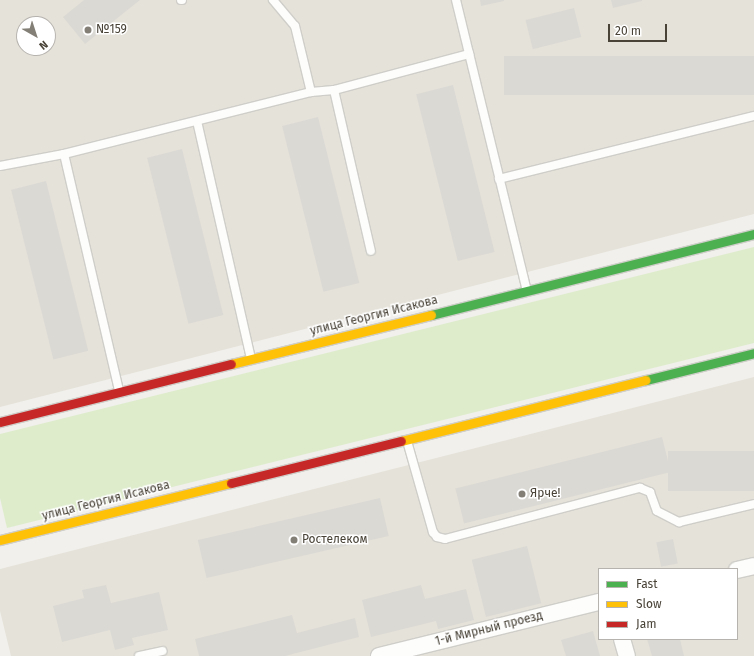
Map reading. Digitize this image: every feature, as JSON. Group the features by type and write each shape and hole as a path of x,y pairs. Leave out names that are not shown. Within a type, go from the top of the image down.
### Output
{"street":[{"name":"улица Георгия Исакова","path":"0,422 754,234"},
{"name":"улица Георгия Исакова","path":"0,540 754,353"},
{"path":"738,570 754,566"},
{"name":"1-й Мирный проезд","path":"379,656 598,602"},
{"path":"622,640 626,656"}],"lane":[{"path":"273,0 295,26 311,92"},
{"path":"456,0 527,290"},
{"path":"0,166 64,154 311,92 334,90 469,54"},
{"path":"334,90 371,250"},
{"path":"499,179 754,116"},
{"path":"197,121 251,359"},
{"path":"64,154 119,392"},
{"path":"406,439 433,532 438,538 445,539 640,488 650,492 657,511 679,522 754,504"},
{"path":"139,656 162,651"}],"shaded area":[{"path":"0,0 754,0 754,214 0,407"},
{"path":"754,377 754,656 11,656 0,611 0,569"}],"green space":[{"path":"754,247 754,343 7,528 0,498 0,434"}],"building":[{"name":"№159","path":"84,0 140,0 85,44 63,17"},
{"path":"480,0 504,0 504,1 481,6"},
{"path":"611,0 642,0 642,1 613,8"},
{"path":"574,8 581,37 533,49 525,20"},
{"path":"504,56 754,56 754,95 504,95"},
{"path":"453,85 495,252 458,261 416,94"},
{"path":"318,117 359,283 323,292 282,126"},
{"path":"182,149 223,315 188,324 147,158"},
{"path":"46,181 88,351 53,360 11,190"},
{"path":"662,437 671,472 464,523 455,489"},
{"path":"668,451 754,451 754,491 668,491"},
{"name":"Ростелеком","path":"380,498 389,536 207,578 198,540"},
{"path":"673,539 678,564 661,567 656,542"},
{"path":"527,546 541,603 486,617 472,560"},
{"path":"106,585 111,603 159,592 168,630 132,638 134,645 115,650 110,630 62,642 53,606 84,598 82,590"},
{"path":"421,585 425,599 466,589 474,620 438,629 436,621 371,637 362,600"},
{"path":"292,615 297,633 355,618 359,637 285,656 199,656 195,639"},
{"path":"593,631 600,656 566,656 561,640"},
{"path":"647,640 680,640 684,656 652,656"}],"traffic: fast":[{"path":"431,315 754,234"},
{"path":"646,380 754,353"}],"traffic: slow":[{"path":"231,364 431,315"},
{"path":"401,441 646,380"},
{"path":"0,540 231,483"}],"traffic: jam":[{"path":"0,422 231,364"},
{"path":"231,483 401,441"}],"place":[{"name":"№159","path":"88,30"},
{"name":"Ярче!","path":"522,494"},
{"name":"Ростелеком","path":"294,540"}]}
